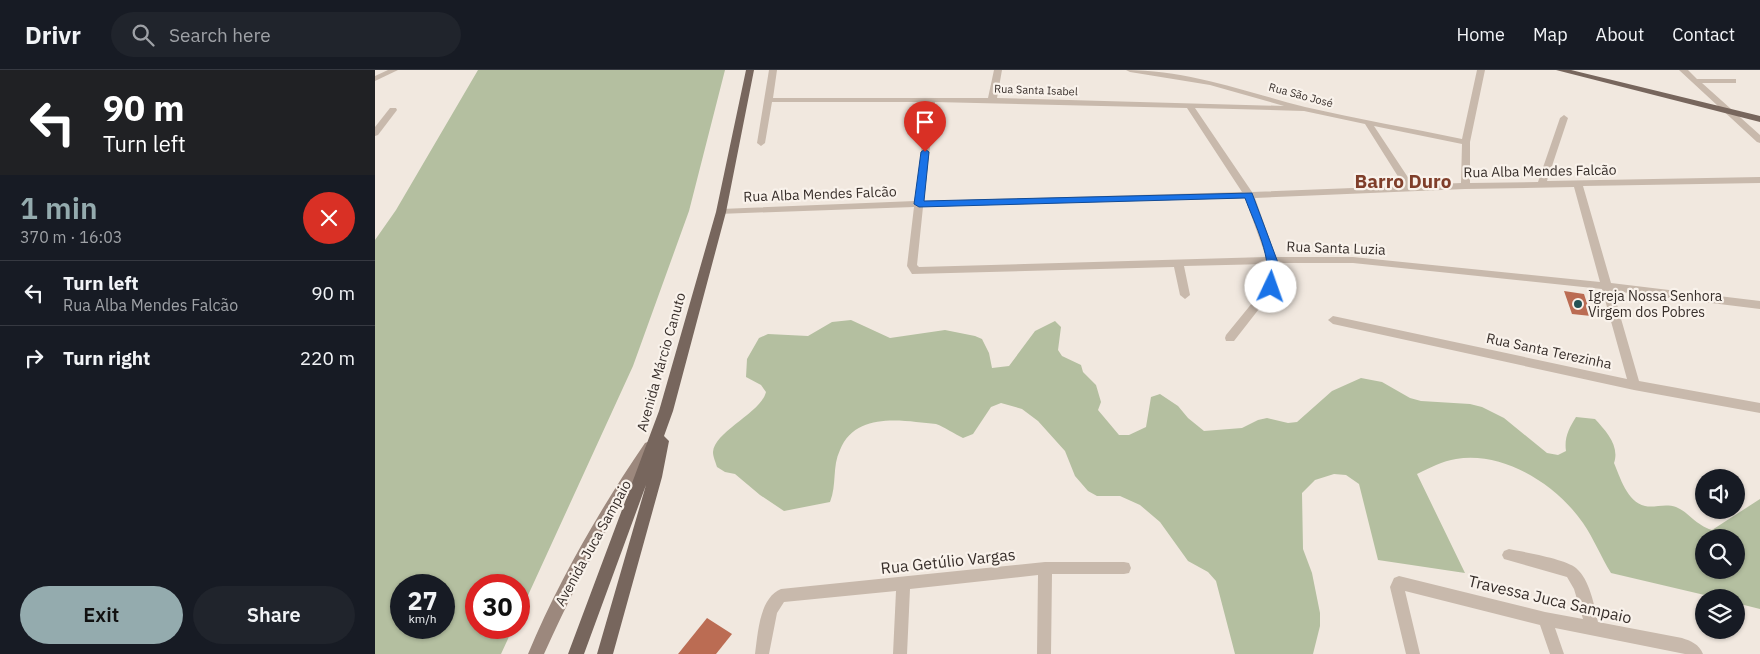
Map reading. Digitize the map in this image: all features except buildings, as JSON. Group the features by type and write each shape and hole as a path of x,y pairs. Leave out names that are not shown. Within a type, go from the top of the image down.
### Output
{"main road":[{"name":"Avenida Márcio Canuto","path":"576,654 666,411 721,212 750,70"},
{"path":"1560,70 1760,119"},
{"path":"605,654 655,477 666,411"},
{"name":"Avenida Juca Sampaio","path":"537,654 580,564 632,472 657,437"}],"street":[{"path":"375,78 394,70"},
{"path":"761,143 773,70"},
{"path":"992,100 998,70"},
{"name":"Rua São José","path":"1130,70 1211,83 1304,109 1369,124 1466,142"},
{"path":"1465,186 1466,142 1481,70"},
{"path":"1683,70 1760,140"},
{"path":"1697,82 1733,81"},
{"name":"Rua Santa Isabel","path":"768,100 992,100 1304,109"},
{"path":"919,204 931,100"},
{"path":"1190,107 1249,195 1272,260 1273,276 1271,287 1230,338"},
{"path":"375,133 393,110"},
{"path":"1542,184 1564,118"},
{"path":"1369,124 1411,189"},
{"name":"Rua Alba Mendes Falcão","path":"721,212 1465,186 1760,180"},
{"path":"1578,184 1634,385"},
{"name":"Rua Santa Luzia","path":"919,204 912,266 916,271 1272,260 1353,260 1606,286 1760,305"},
{"path":"1178,264 1185,295"},
{"name":"Rua Santa Terezinha","path":"1333,320 1634,385 1760,408"},
{"path":"1509,555 1566,568 1573,573 1579,582 1593,628"},
{"path":"1044,654 1045,568"},
{"name":"Rua Getúlio Vargas","path":"762,654 771,610 777,598 1045,568 1125,568"},
{"name":"Travessa Juca Sampaio","path":"1413,654 1398,594 1397,587 1399,583 1545,619 1682,646 1695,652"},
{"path":"900,654 903,584"},
{"path":"1545,619 1557,654"}],"green space":[{"path":"478,70 725,70 689,211 633,366 530,591 530,574 465,574 465,639 508,639 501,654 375,654 375,240 396,210"},
{"path":"851,320 890,338 945,330 982,339 989,353 992,368 1009,366 1035,331 1055,321 1061,327 1058,350 1062,356 1081,365 1083,372 1096,385 1101,402 1098,410 1119,435 1129,435 1146,427 1151,397 1160,394 1178,406 1188,418 1204,431 1242,428 1267,418 1288,423 1297,422 1332,391 1361,378 1382,382 1410,398 1421,401 1470,404 1482,407 1504,418 1547,453 1558,455 1566,451 1568,433 1576,417 1595,419 1614,445 1614,463 1625,488 1633,500 1645,506 1668,505 1676,507 1709,529 1695,529 1695,579 1745,579 1745,529 1714,529 1729,519 1745,519 1745,509 1760,499 1760,609 1745,605 1745,589 1695,589 1695,593 1611,573 1583,523 1559,496 1544,484 1528,474 1492,460 1456,459 1441,463 1417,474 1465,573 1378,560 1359,484 1346,475 1334,474 1315,480 1302,493 1303,549 1312,573 1320,613 1320,626 1313,654 1235,654 1216,581 1208,572 1188,561 1160,522 1140,505 1120,496 1097,496 1088,491 1075,476 1065,451 1038,421 1022,409 1001,403 991,407 973,434 963,438 936,424 883,421 862,426 846,439 840,450 836,462 830,502 784,511 760,495 735,474 725,472 717,467 713,452 716,444 729,429 756,407 766,392 761,385 746,377 747,359 759,338 768,334 808,336 832,322"}],"place":[{"name":"Igreja Nossa Senhora Virgem dos Pobres","path":"1578,304"}],"district":[{"name":"Barro Duro","path":"1403,181"}],"route":[{"path":"925,152 919,204 1249,195 1272,260 1273,276 1271,287"}]}
